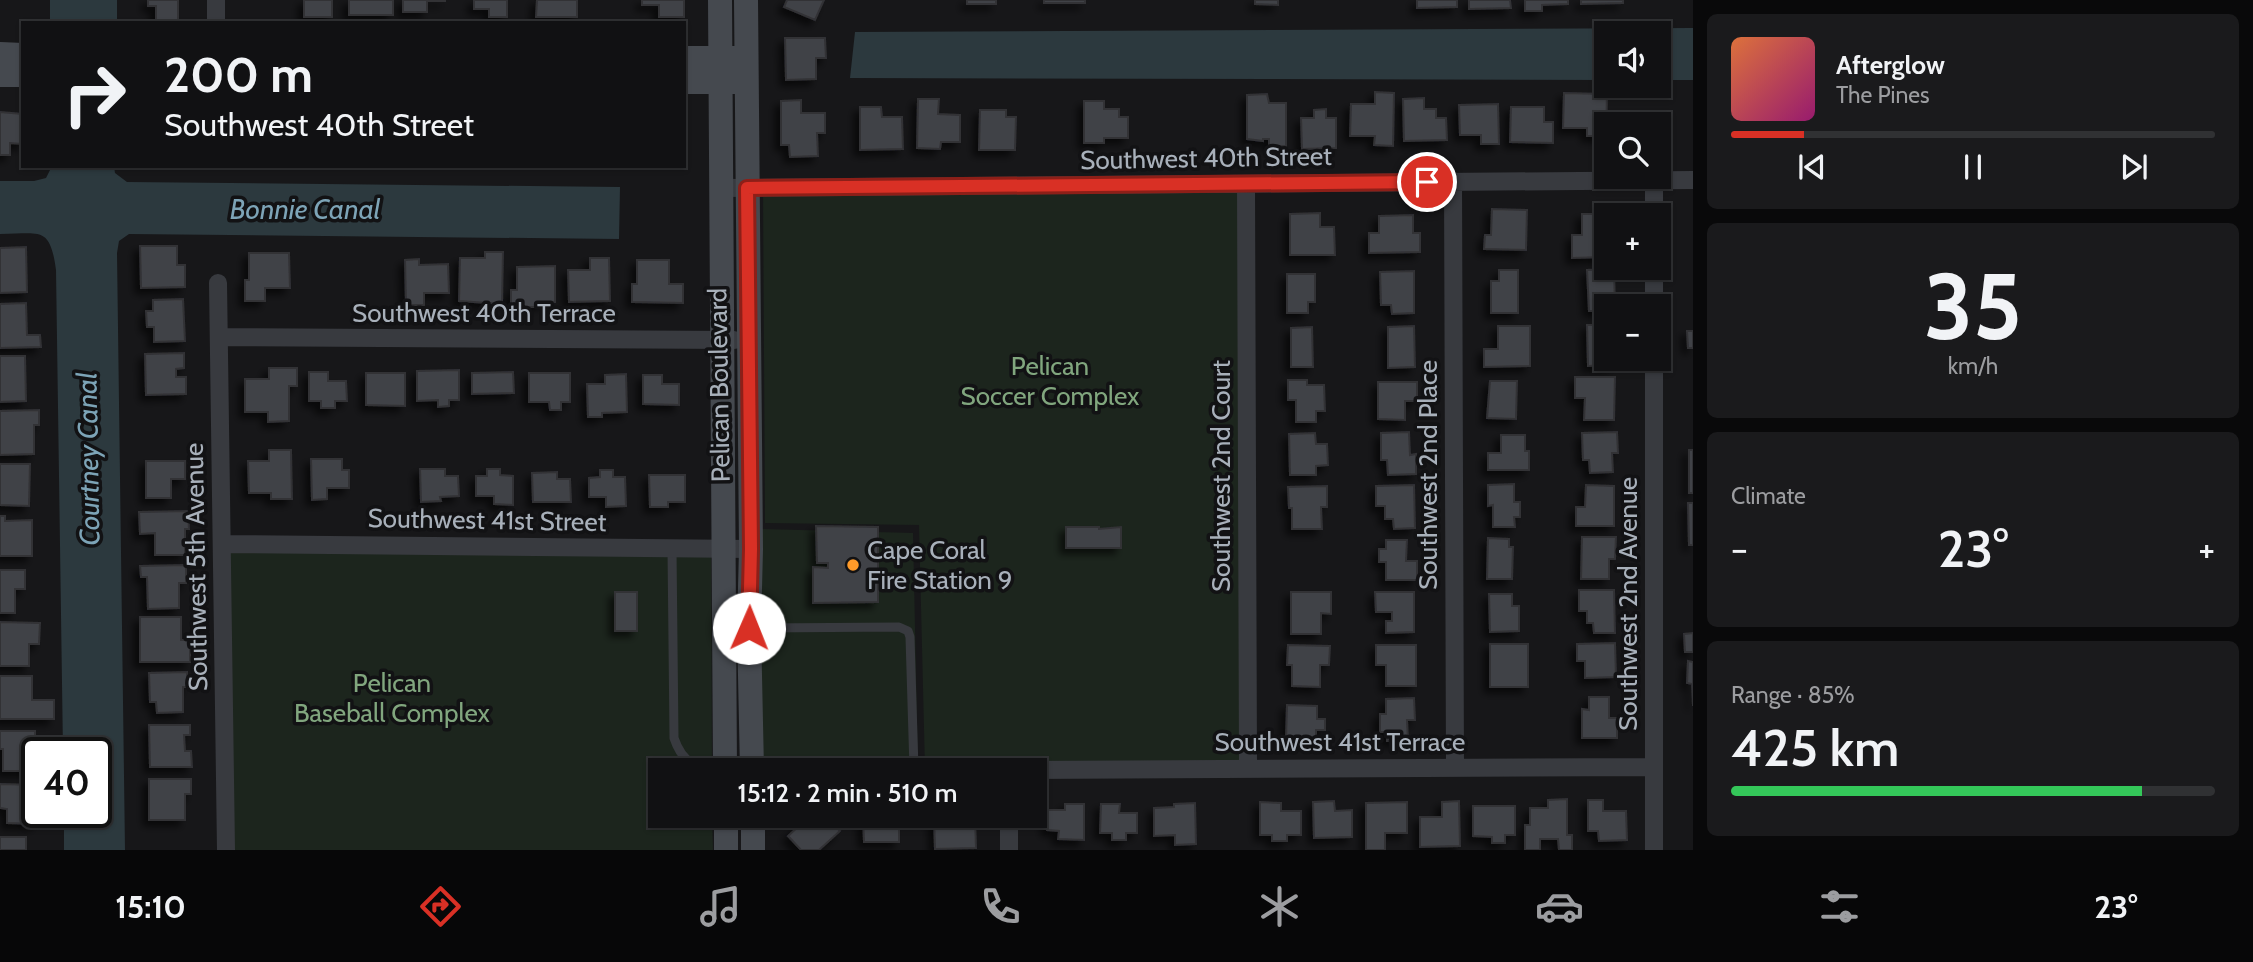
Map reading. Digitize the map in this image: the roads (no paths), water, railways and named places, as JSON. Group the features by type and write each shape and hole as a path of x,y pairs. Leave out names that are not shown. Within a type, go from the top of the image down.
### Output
{"street":[{"path":"216,0 216,21"},
{"name":"Pelican Boulevard","path":"720,0 726,758"},
{"name":"Pelican Boulevard","path":"746,0 752,758"},
{"path":"0,54 17,67"},
{"path":"686,59 720,71"},
{"path":"686,81 720,71 746,70"},
{"name":"Southwest 40th Street","path":"720,188 1594,180"},
{"name":"Southwest 40th Street","path":"1671,180 1693,180"},
{"name":"Southwest 2nd Place","path":"1453,181 1455,768"},
{"name":"Southwest 2nd Court","path":"1246,184 1248,768"},
{"name":"Southwest 5th Avenue","path":"218,283 226,850"},
{"name":"Southwest 40th Terrace","path":"220,337 722,341 749,339"},
{"name":"Southwest 2nd Avenue","path":"1654,371 1654,850"},
{"name":"Southwest 41st Street","path":"223,544 751,549"},
{"name":"Southwest 41st Terrace","path":"1047,770 1654,767"},
{"path":"726,828 726,850"},
{"path":"753,828 753,850"},
{"path":"1009,828 1009,850"}],"lane":[{"path":"672,549 674,738 684,758"},
{"path":"749,628 899,627 908,631 914,758"}],"water":[{"path":"50,0 117,0 117,21 50,21"},
{"path":"1594,28 1594,80 850,78 855,32"},
{"path":"1671,28 1693,28 1693,80 1671,80"},
{"path":"51,168 114,168 115,173 127,182 620,187 619,239 129,234 119,241 117,253 125,850 64,850 64,828 112,828 112,737 63,737 56,270 50,245 41,235 0,234 0,181 34,181 46,178"}],"place":[{"name":"Cape Coral Fire Station 9","path":"853,565"}],"water label":[{"name":"Bonnie Canal","path":"305,209"},
{"name":"Courtney Canal","path":"88,459"}],"park label":[{"name":"Pelican Soccer Complex","path":"1050,381"},
{"name":"Pelican Baseball Complex","path":"392,698"}]}
